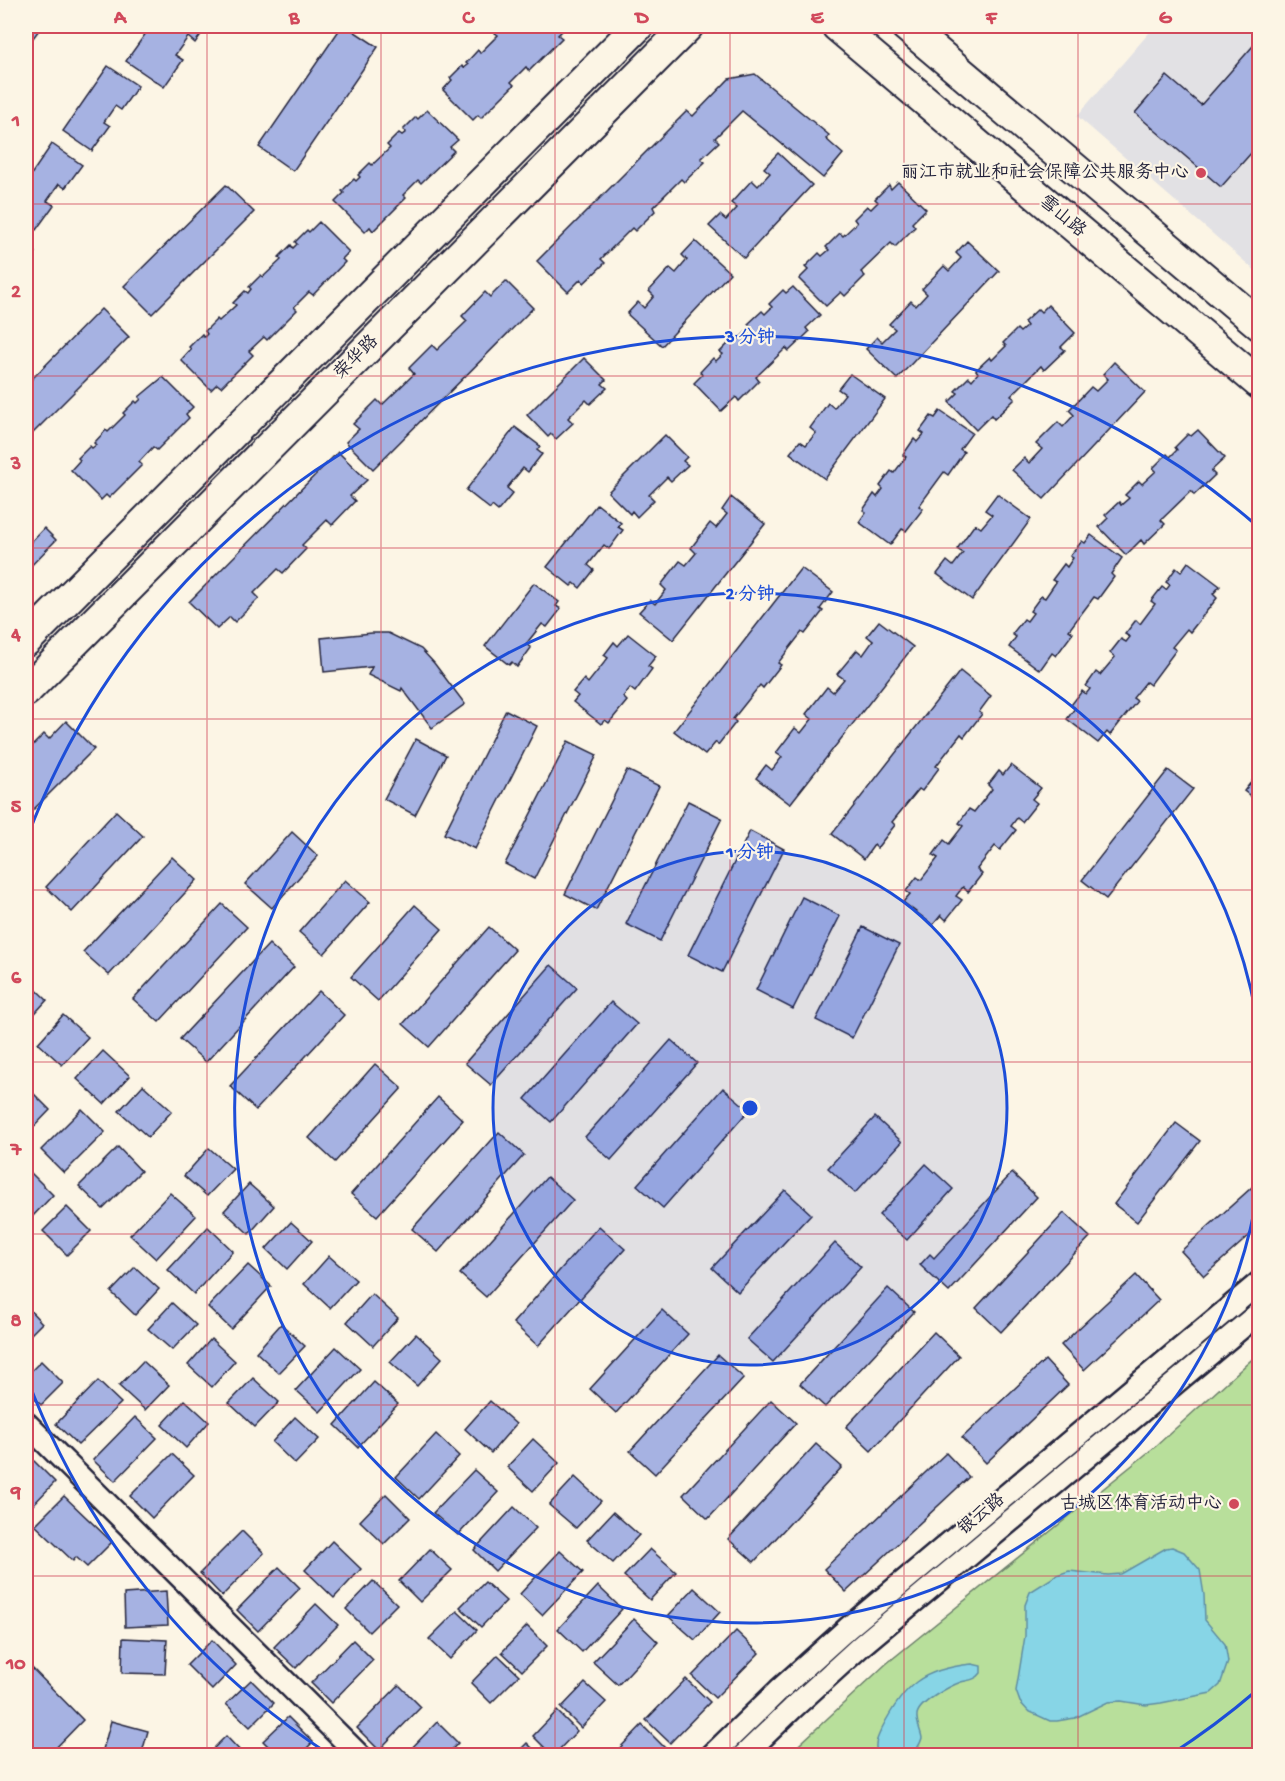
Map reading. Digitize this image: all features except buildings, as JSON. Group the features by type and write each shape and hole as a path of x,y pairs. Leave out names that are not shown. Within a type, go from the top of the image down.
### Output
{"street":[{"name":"荣华路","path":"26,641 638,26"},
{"name":"荣华路","path":"26,691 688,26"},
{"name":"雪山路","path":"837,26 1260,384"},
{"path":"906,26 1260,325"},
{"name":"银云路","path":"711,1755 848,1628 1260,1282"},
{"name":"银云路","path":"743,1755 862,1645 1260,1312"},
{"path":"26,1423 360,1755"}],"shaded area":[{"name":"丽江市就业和社会保障公共服务中心","path":"1155,26 1259,26 1259,274 1077,116"}],"green space":[{"path":"1259,1353 1259,1755 787,1756 886,1664 1156,1446"}],"water":[{"path":"1172,1547 1184,1552 1200,1570 1205,1620 1225,1644 1228,1662 1220,1685 1211,1693 1161,1703 1146,1705 1121,1701 1108,1702 1075,1718 1057,1721 1050,1721 1028,1711 1020,1702 1016,1691 1025,1636 1025,1605 1030,1592 1057,1575 1069,1571 1121,1574 1166,1548"},
{"path":"972,1664 981,1666 979,1675 943,1691 928,1700 919,1710 917,1721 922,1738 915,1750 899,1757 878,1754 876,1744 879,1735 890,1713 907,1690 927,1675 955,1666"}],"place":[{"name":"丽江市就业和社会保障公共服务中心","path":"1201,173"},
{"name":"古城区体育活动中心","path":"1234,1504"}]}
